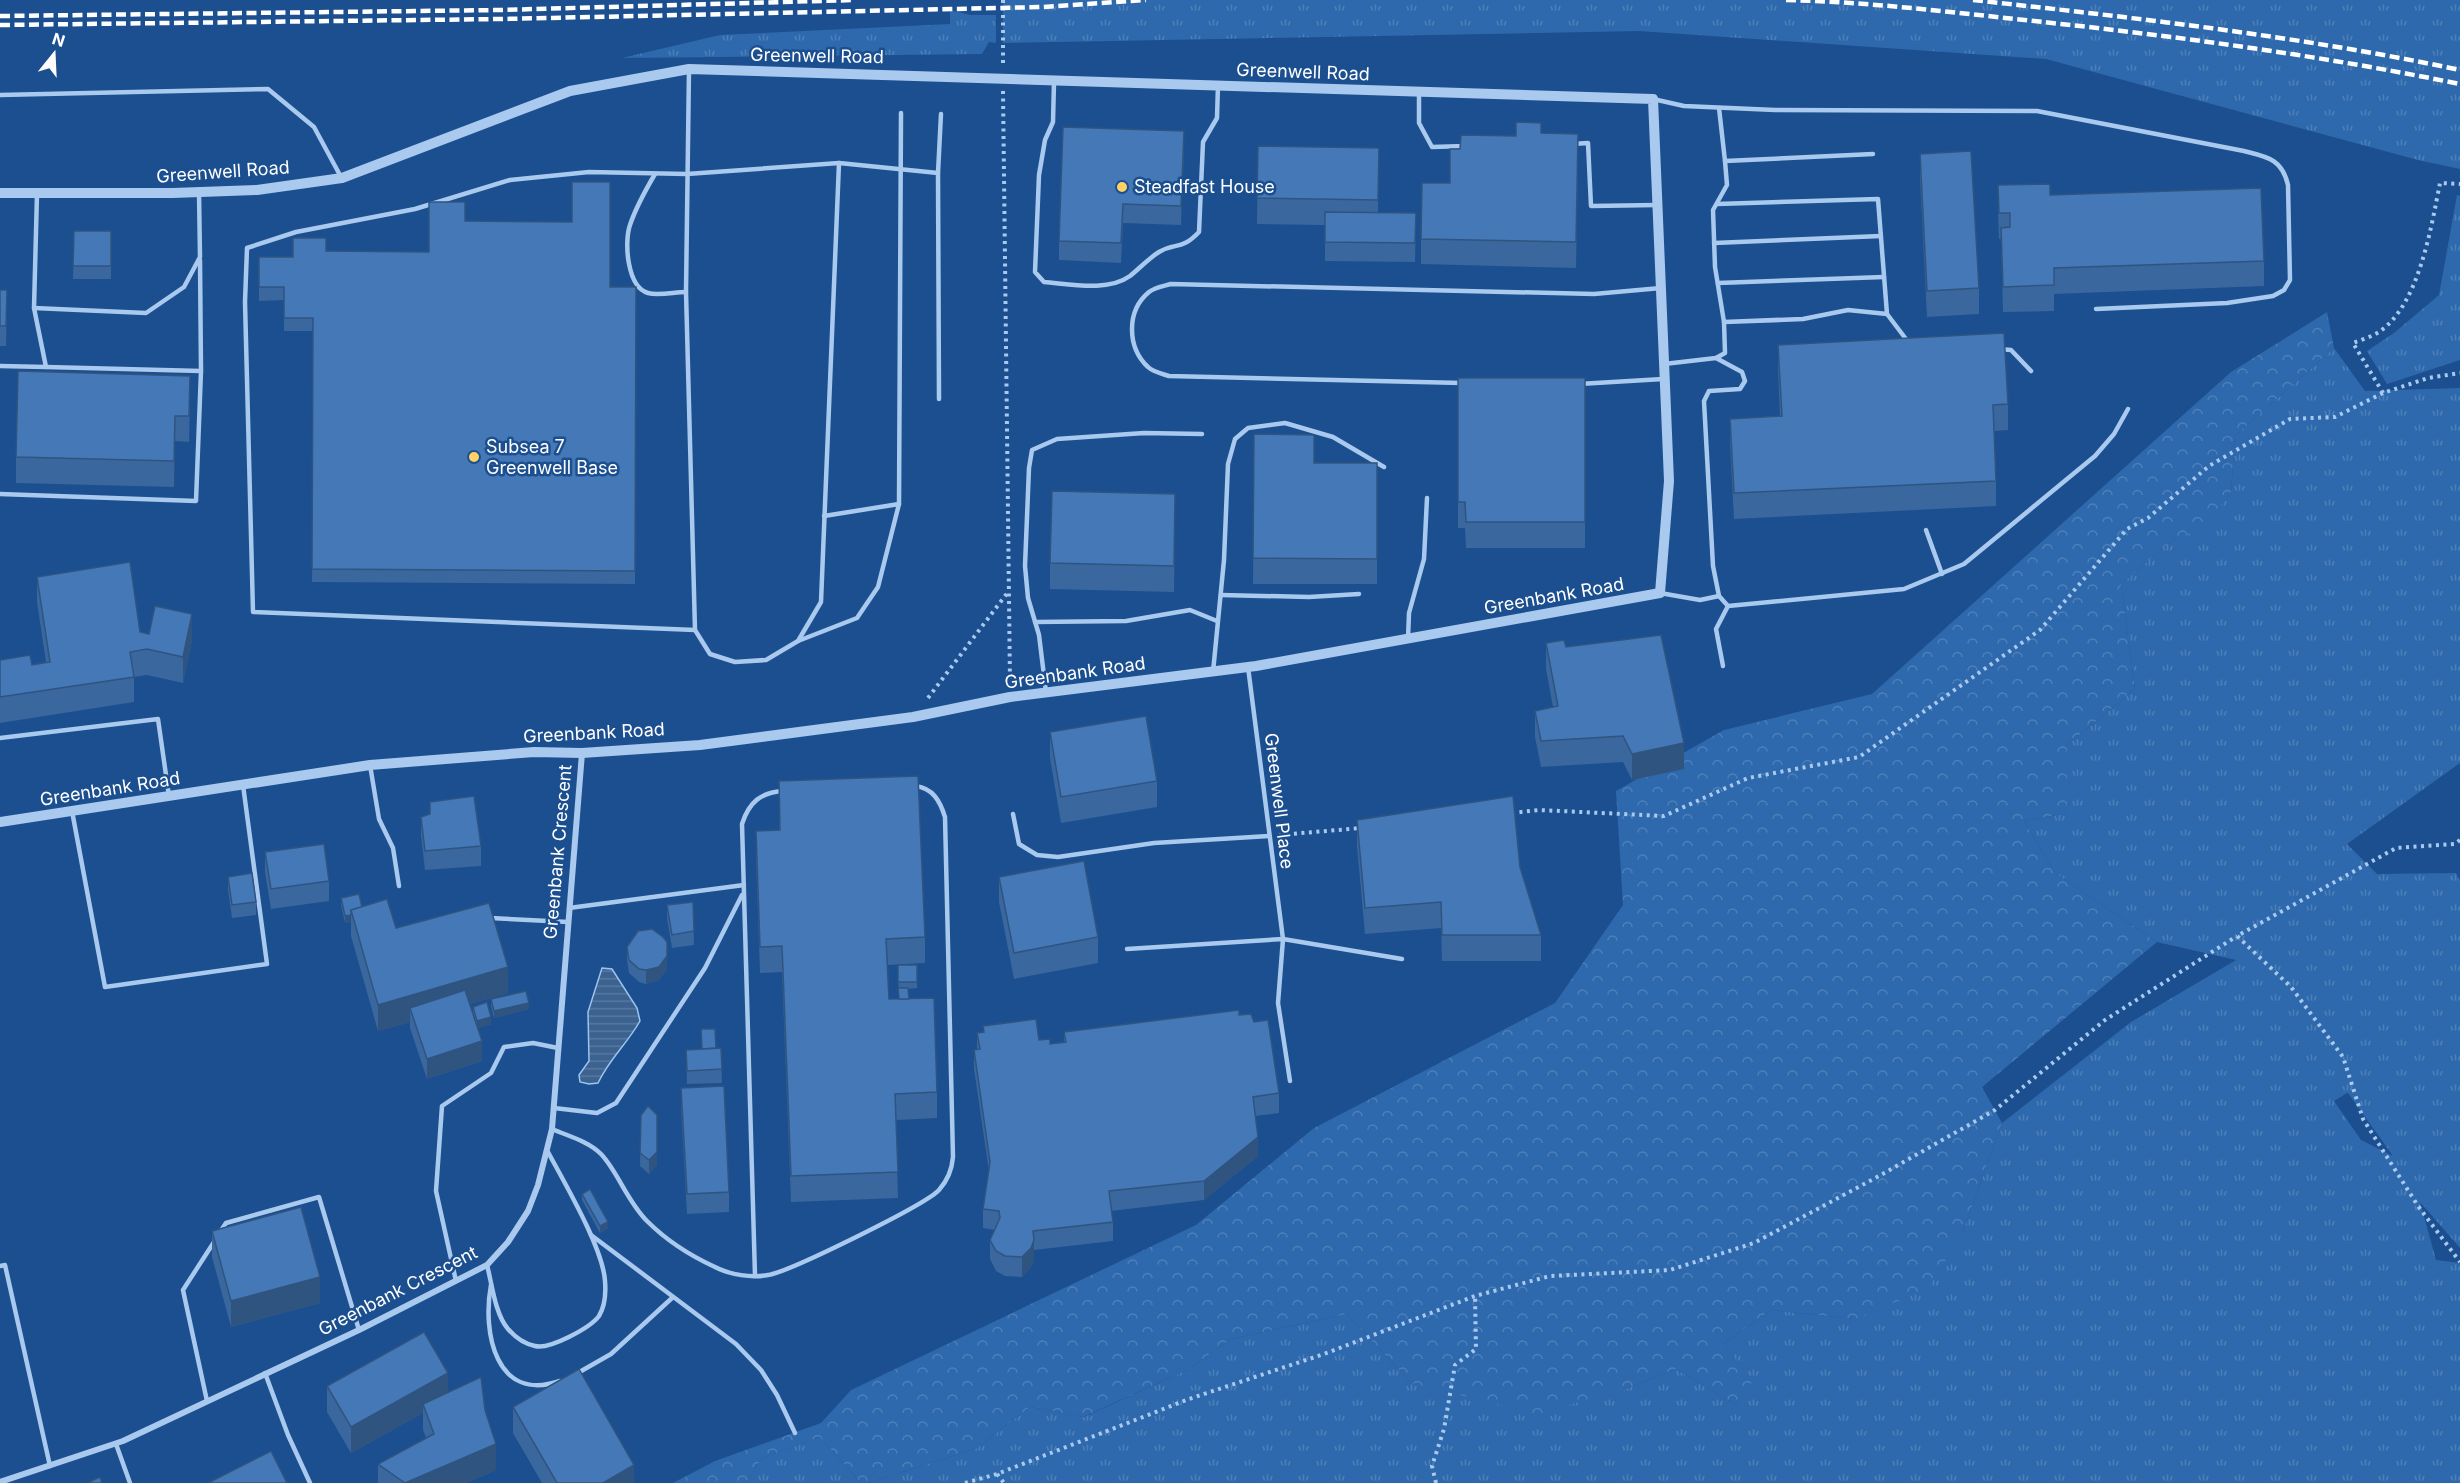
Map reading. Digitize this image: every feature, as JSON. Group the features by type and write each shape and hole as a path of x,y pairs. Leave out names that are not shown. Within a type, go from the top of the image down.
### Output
{"street":[{"name":"Greenwell Road","path":"0,193 257,190 342,178 570,91 689,69 1653,99"},
{"path":"1653,99 1669,481 1660,593"},
{"name":"Greenbank Road","path":"0,822 370,765 534,752 582,753 700,745 913,717 1010,697 1248,667 1660,593"},
{"name":"Greenbank Crescent","path":"0,1482 116,1444 359,1330 487,1265 508,1242 528,1211 548,1152 552,1130 582,753"}],"lane":[{"path":"689,69 686,292 695,630 710,654 735,662 766,660 798,641 857,618 878,587 898,504 901,113"},
{"path":"1054,80 1053,122 1045,140 1039,175 1035,272 1044,282 1077,284 1114,284 1130,276 1159,252 1166,248 1179,248 1199,232 1203,142 1217,118 1218,86"},
{"path":"0,95 268,89 314,127 342,178"},
{"path":"1419,92 1419,123 1432,147 1476,146"},
{"path":"1653,99 1684,106 1719,108 2037,111 2252,153 2270,158 2284,170 2288,185 2290,280 2284,290 2273,296 2227,303 2096,309"},
{"path":"1664,364 1716,358 1725,353 1713,210 1728,185 1719,108"},
{"path":"939,399 938,173 941,114"},
{"path":"1566,144 1588,143 1591,206 1657,205"},
{"path":"1725,161 1873,154"},
{"path":"798,641 821,602 839,163"},
{"path":"695,630 253,612 245,302 247,248 296,232 415,208 510,180 589,172 687,174 839,163 938,173"},
{"path":"655,174 636,207 628,228 630,273 637,286 648,293 686,292"},
{"path":"0,494 196,501 201,371 199,192"},
{"path":"37,194 33,308 46,367"},
{"path":"1717,204 1875,198 1879,201 1887,314 1912,346"},
{"path":"1714,243 1881,236"},
{"path":"33,308 146,313 184,287 200,257"},
{"path":"1718,283 1884,277"},
{"path":"1472,384 1169,376 1150,369 1140,358 1134,347 1131,328 1140,301 1151,290 1171,284 1594,294 1661,288"},
{"path":"1724,322 1803,319 1848,310 1887,314"},
{"path":"1995,349 2011,350 2031,371"},
{"path":"1716,358 1742,372 1745,381 1740,389 1708,391 1704,401 1713,566 1719,596 1728,606"},
{"path":"0,366 201,371"},
{"path":"1575,384 1665,379"},
{"path":"1728,606 1904,589 1964,564 2095,456 2114,434 2128,409"},
{"path":"1213,672 1221,596 1228,464 1235,440 1248,428 1285,423 1333,437 1384,467"},
{"path":"1046,693 1035,622 1028,598 1025,566 1029,468 1032,450 1057,439 1144,433 1203,434"},
{"path":"1408,639 1409,613 1424,559 1427,498"},
{"path":"824,516 898,504"},
{"path":"1926,530 1942,574"},
{"path":"1660,593 1700,600 1719,596"},
{"path":"1221,596 1309,597 1359,594"},
{"path":"1723,666 1716,629 1728,606"},
{"path":"1035,622 1126,621 1190,610 1217,621"},
{"name":"Greenwell Place","path":"1248,667 1283,939 1278,1003 1290,1081"},
{"path":"0,738 158,719 169,796"},
{"path":"370,765 379,819 393,848 399,886"},
{"path":"72,811 105,987 267,964 243,785"},
{"path":"552,1130 586,1143 601,1154 630,1202 648,1222 679,1246 718,1269 755,1276 770,1275 810,1259 939,1190 952,1169 945,817 940,803 931,791 923,787 909,786"},
{"path":"755,1276 742,824 746,810 757,798 770,792 793,791"},
{"path":"1013,814 1019,844 1037,855 1058,857 1154,843 1269,836"},
{"path":"569,908 744,885"},
{"path":"554,1108 597,1113 616,1103 705,968 743,893"},
{"path":"479,921 507,917 568,922"},
{"path":"1127,949 1283,939 1402,959"},
{"path":"456,1281 436,1191 442,1106 491,1073 504,1047 533,1043 558,1048"},
{"path":"487,1265 500,1313 507,1328 516,1337 536,1347 546,1346 567,1337 597,1319 605,1297 605,1278 589,1234 548,1152"},
{"path":"207,1401 183,1290 226,1223 319,1197 359,1330"},
{"path":"589,1234 736,1344 761,1370 777,1395 795,1433"},
{"path":"0,1266 5,1264 50,1466"},
{"path":"492,1282 487,1307 490,1332 504,1369 516,1381 527,1386 543,1386 565,1379"},
{"path":"573,1376 611,1354 672,1298"},
{"path":"265,1373 288,1435 310,1483"},
{"path":"116,1444 130,1483"}],"path":[{"path":"1003,0 1010,697"},
{"path":"2383,393 2353,343 2379,332 2401,310 2426,248 2440,183 2460,184"},
{"path":"1503,814 1539,810 1664,816 1748,778 1859,757 2040,630 2127,529 2148,518 2209,466 2290,419 2335,417 2383,393 2428,378 2460,373"},
{"path":"913,717 1009,591"},
{"path":"1269,836 1362,828"},
{"path":"965,1483 997,1474 1189,1399 1324,1354 1475,1296 1550,1276 1670,1270 1754,1243 1995,1110 2105,1020 2237,936 2396,848 2455,844 2460,840"},
{"path":"2237,936 2291,987 2343,1057 2363,1119 2418,1206 2460,1262"},
{"path":"1436,1483 1432,1467 1444,1429 1455,1365 1476,1349 1475,1296"},
{"path":"997,1474 1004,1483"}],"green space":[{"path":"1003,0 2460,0 2460,169 2418,160 2046,59 1639,31 1003,43"},
{"path":"950,10 970,15 996,15 996,43 989,42 982,54 622,58 720,35 950,24"},
{"path":"2457,195 2460,196 2460,360 2387,384 2367,351 2394,333 2439,295"},
{"path":"2327,312 2334,348 2235,436 2231,493 2201,529 2171,541 2121,584 2135,689 2067,745 2067,813 2024,821 2055,873 2157,942 1982,1087 2002,1123 1962,1234 1928,1289 1854,1319 1771,1310 1724,1343 1752,1382 1736,1405 1676,1369 1623,1390 1537,1414 1411,1383 1347,1314 1231,1339 1189,1369 1083,1417 1030,1407 977,1448 868,1483 861,1483 820,1437 762,1458 746,1483 673,1483 715,1461 821,1423 851,1390 1196,1225 1314,1128 1555,1003 1623,905 1616,791 1724,730 1872,694 2231,372"},
{"path":"2334,348 2365,391 2460,388 2460,763 2347,844 2377,874 2456,873 2460,881 2460,1248 2420,1202 2436,1260 2460,1263 2460,1483 868,1483 977,1448 1030,1407 1084,1417 1189,1369 1231,1339 1347,1314 1411,1383 1623,1390 1676,1369 1736,1405 1751,1382 1724,1343 1771,1310 1854,1319 1962,1234 2002,1123 2131,1022 2236,960 2157,942 2055,873 2024,821 2067,813 2067,745 2135,689 2121,584 2171,541 2201,528 2231,493 2235,436","holes":["2348,1093 2393,1156 2361,1140 2334,1101"]},
{"path":"820,1437 861,1483 746,1483 762,1458"}],"shaded area":[{"path":"602,968 612,969 637,1008 640,1021 598,1083 589,1084 580,1082 579,1075 589,1061 588,1012"}],"building":[{"path":"1516,122 1541,123 1541,133 1578,134 1576,242 1421,239 1422,183 1450,183 1450,149 1460,149 1461,135 1516,136"},
{"name":"Steadfast House","path":"1063,127 1184,131 1181,206 1123,204 1121,243 1059,241"},
{"path":"1258,146 1379,148 1378,200 1257,198"},
{"path":"1971,151 1979,288 1927,291 1920,154"},
{"name":"Subsea 7 Greenwell Base","path":"572,182 610,182 610,287 636,287 635,571 312,569 313,318 284,318 284,287 259,287 259,257 293,257 293,238 326,238 326,251 429,252 429,202 465,202 465,221 572,222"},
{"path":"2050,184 2050,195 2261,188 2264,261 2054,268 2054,285 2003,287 2001,228 2010,227 2010,213 1999,213 1998,185"},
{"path":"1325,212 1416,213 1415,243 1325,242"},
{"path":"74,231 111,231 111,266 73,266"},
{"path":"0,290 7,290 6,326 0,326"},
{"path":"2004,333 2008,404 1993,405 1996,481 1734,493 1730,419 1782,416 1778,345"},
{"path":"18,371 190,376 189,416 175,416 174,461 16,457"},
{"path":"1458,378 1585,378 1585,522 1466,522 1465,502 1458,502"},
{"path":"1254,434 1314,435 1314,463 1377,463 1377,559 1253,558"},
{"path":"1052,491 1175,494 1174,566 1050,563"},
{"path":"130,562 140,632 149,634 155,606 192,614 183,657 147,649 130,652 134,677 0,697 0,660 30,655 32,665 50,662 37,577"},
{"path":"1661,635 1684,743 1632,754 1623,736 1541,741 1535,711 1558,706 1546,643 1564,640 1566,647"},
{"path":"1146,716 1157,781 1061,797 1050,732"},
{"path":"918,776 925,937 886,939 889,999 934,998 937,1092 895,1094 898,1172 791,1176 782,946 760,947 756,831 780,830 779,781"},
{"path":"474,796 481,846 425,851 421,817 430,814 430,802"},
{"path":"1513,796 1520,867 1541,935 1442,935 1441,902 1365,908 1357,820"},
{"path":"324,844 329,881 271,889 265,852"},
{"path":"1084,861 1098,937 1014,953 999,877"},
{"path":"252,873 256,902 232,905 228,877"},
{"path":"359,894 362,907 351,910 351,915 345,916 341,898"},
{"path":"387,899 396,928 489,903 508,967 378,1005 351,910"},
{"path":"693,902 694,931 672,935 667,905"},
{"path":"652,929 667,942 667,956 659,967 639,969 629,960 627,947 638,931"},
{"path":"898,965 917,965 917,982 898,982"},
{"path":"898,988 908,988 909,999 899,999"},
{"path":"465,990 482,1041 427,1059 410,1008"},
{"path":"526,991 529,1003 494,1011 491,999"},
{"path":"487,1002 491,1017 477,1021 473,1007"},
{"path":"1239,1010 1239,1015 1251,1014 1254,1022 1268,1020 1279,1093 1253,1097 1258,1137 1204,1181 1109,1191 1113,1222 1033,1231 1034,1240 1031,1248 1022,1257 1005,1256 996,1251 990,1240 1000,1218 999,1211 983,1209 990,1162 974,1050 980,1049 977,1033 984,1032 983,1026 1036,1019 1039,1040 1050,1039 1050,1044 1066,1042 1064,1032"},
{"path":"701,1029 715,1029 716,1048 702,1049"},
{"path":"721,1048 722,1069 687,1071 686,1050"},
{"path":"724,1086 729,1192 687,1194 681,1088"},
{"path":"648,1106 657,1115 657,1152 649,1160 640,1153 641,1115"},
{"path":"590,1189 608,1222 600,1226 582,1194"},
{"path":"301,1207 320,1277 231,1301 212,1231"},
{"path":"424,1332 448,1373 351,1427 327,1386"},
{"path":"579,1369 634,1465 603,1483 557,1483 513,1407"},
{"path":"481,1377 485,1410 496,1444 405,1483 378,1464 434,1434 423,1404"},
{"path":"271,1451 287,1483 208,1483"},
{"path":"100,1477 102,1483 87,1483"}],"railway":[{"path":"0,16 500,10 855,0"},
{"path":"0,25 502,19 1043,7 1146,0"},
{"path":"1786,0 1915,8 2148,34 2304,56 2460,84"},
{"path":"1973,0 2278,38 2460,70"}],"place":[{"name":"Steadfast House","path":"1122,187"},
{"name":"Subsea 7 Greenwell Base","path":"474,457"}]}
